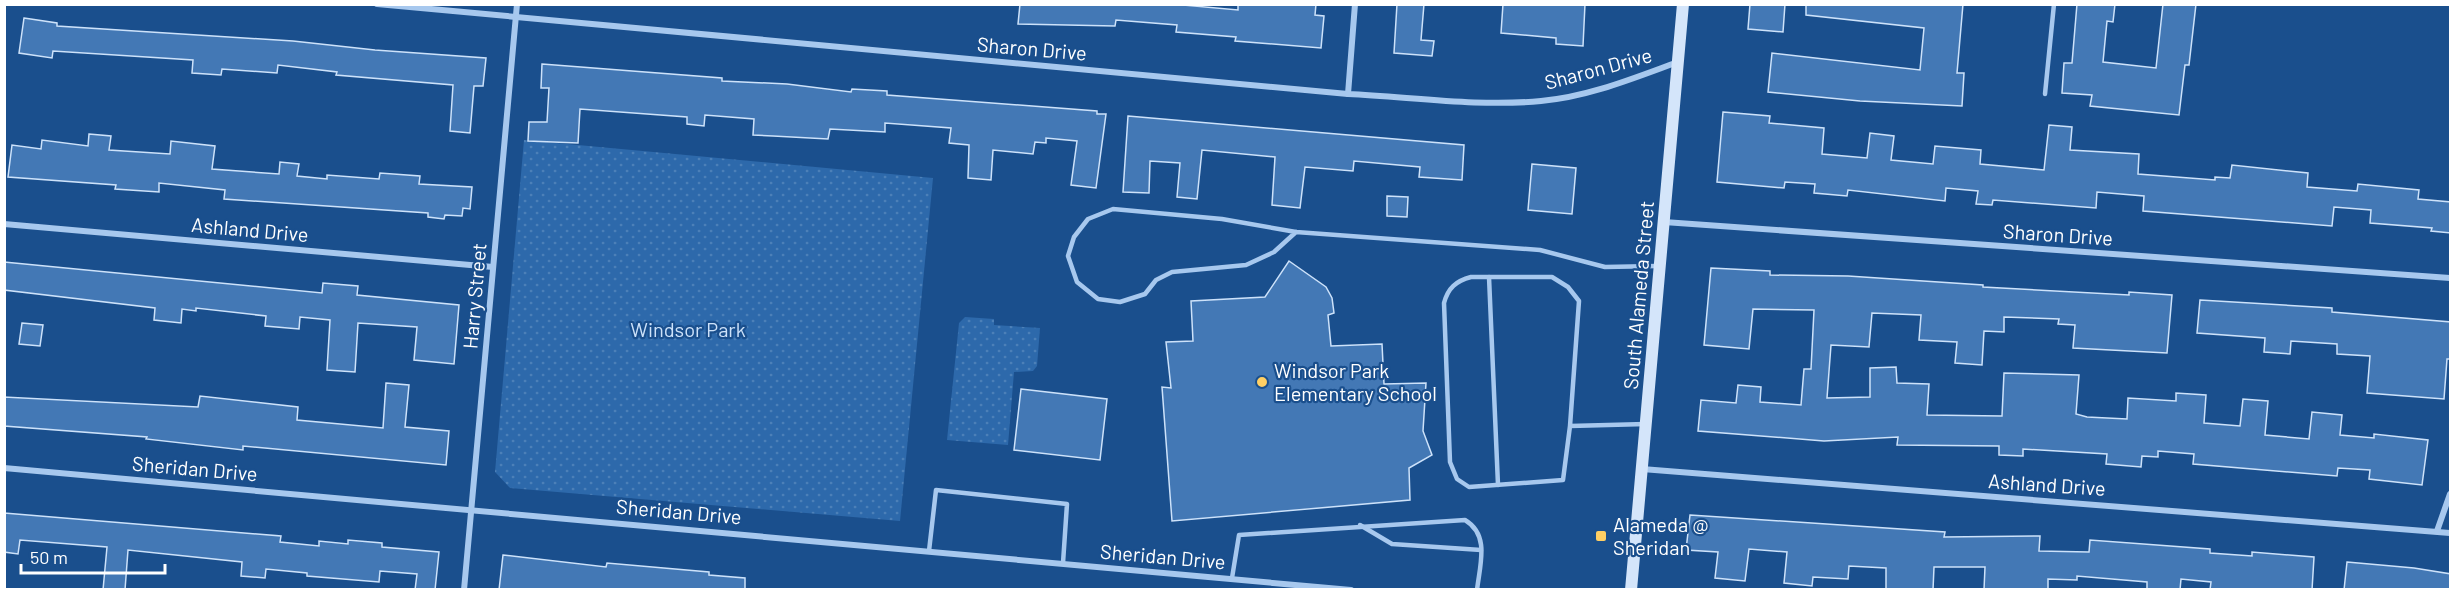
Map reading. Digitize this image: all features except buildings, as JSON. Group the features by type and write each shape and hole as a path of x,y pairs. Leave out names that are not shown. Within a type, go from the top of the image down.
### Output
{"main road":[{"name":"South Alameda Street","path":"1631,590 1683,4"}],"street":[{"name":"Sharon Drive","path":"377,4 1348,94 1508,103 1543,101 1623,82 1678,62"},
{"name":"Harry Street","path":"464,590 517,4"},
{"path":"1348,94 1355,4"},
{"name":"Sharon Drive","path":"1664,222 2451,278"},
{"name":"Ashland Drive","path":"4,224 494,267"},
{"name":"Sheridan Drive","path":"4,468 471,508 1351,590"},
{"name":"Ashland Drive","path":"1641,469 2451,533"},
{"path":"2437,531 2451,494"}],"lane":[{"path":"2045,94 2054,4"},
{"path":"1296,232 1274,252 1246,265 1173,272 1156,280 1145,294 1120,302 1098,299 1077,282 1068,256 1074,237 1088,219 1113,209 1222,219 1296,232 1540,250 1605,267 1660,266"},
{"path":"1489,277 1498,484"},
{"path":"1489,277 1552,277 1568,287 1579,301 1570,426 1563,480 1469,487 1456,479 1450,462 1444,303 1447,292 1459,280 1489,277"},
{"path":"1570,426 1646,424"},
{"path":"929,550 936,490 1067,504 1063,563"},
{"path":"1232,578 1239,535 1360,525 1465,520 1476,526 1482,542 1477,590"},
{"path":"1360,525 1392,544 1481,550"}],"green space":[{"name":"Windsor Park","path":"524,140 933,178 900,521 510,488 495,472"},
{"path":"965,317 994,319 994,325 1040,328 1037,366 1033,371 1014,372 1008,445 947,440 959,323"}],"place":[{"name":"Windsor Park Elementary School","path":"1262,382"},
{"name":"Alameda @ Sheridan","path":"1601,536"}]}
